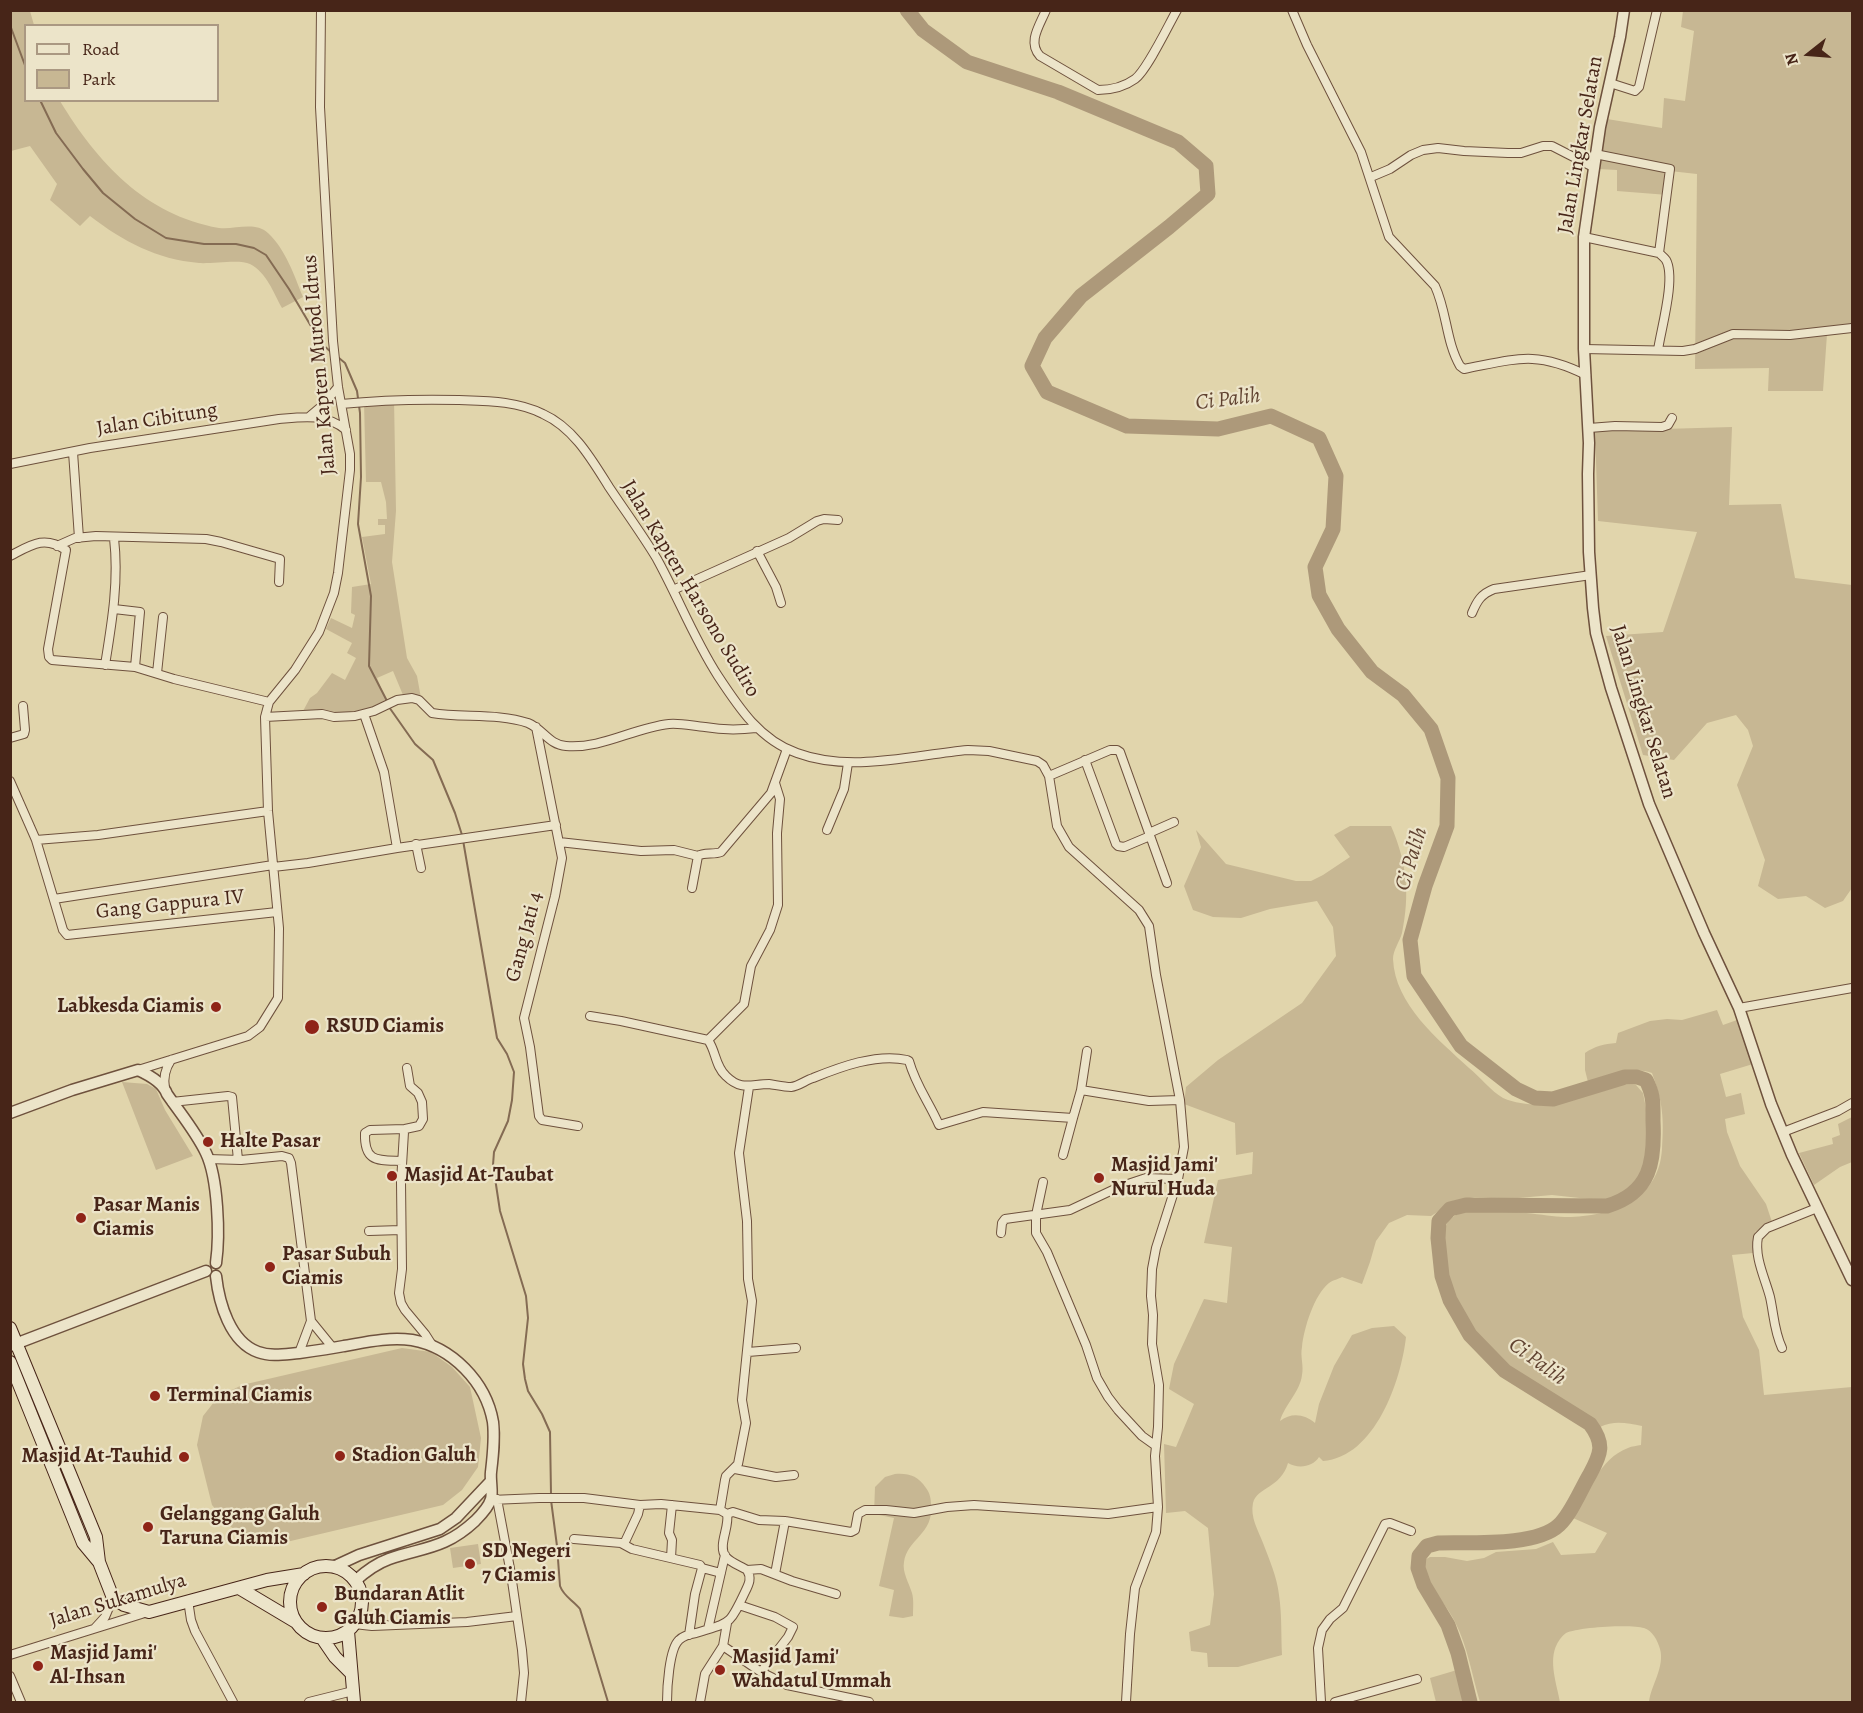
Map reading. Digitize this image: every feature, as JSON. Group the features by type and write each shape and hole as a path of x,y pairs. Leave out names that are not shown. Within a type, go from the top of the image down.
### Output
{"main road":[{"path":"10,1328 14,1345 39,1398 96,1537 99,1562 113,1598 124,1605 149,1612"},
{"path":"10,1362 83,1543 99,1562"},
{"path":"27,1403 39,1398"},
{"path":"42,1441 54,1436"},
{"path":"296,1622 291,1600 295,1585 304,1574 318,1568 333,1567 349,1575 355,1581 359,1589 361,1608 351,1628 350,1672 353,1697"},
{"name":"Jalan Sukamulya","path":"149,1612 267,1580 304,1574"},
{"path":"239,1588 296,1622 310,1634 322,1638 336,1637 351,1628"},
{"path":"322,1638 335,1657 350,1672"}],"street":[{"name":"Jalan Kapten Murod Idrus","path":"138,1070 248,1036 260,1027 278,998 278,912 268,811 265,717 269,702 295,669 319,632 334,593 350,470 350,454 338,387 333,341 320,107 321,10"},
{"path":"1046,10 1035,36 1033,45 1035,51 1098,90 1112,90 1131,81 1143,71 1177,10"},
{"path":"1292,10 1307,45 1361,152 1389,237 1435,286 1451,345 1460,366 1464,369 1535,358 1566,366 1586,375"},
{"name":"Jalan Lingkar Selatan","path":"1624,10 1595,154 1584,237 1584,349 1589,428 1588,495 1596,633 1611,688 1649,804 1739,1008 1783,1132 1804,1182 1852,1280"},
{"path":"1610,83 1635,91 1640,87 1657,10"},
{"path":"1371,177 1390,169 1411,155 1423,150 1438,148 1464,152 1521,153 1543,146 1552,146 1593,167"},
{"path":"1595,154 1670,169 1659,253"},
{"path":"1584,237 1659,253 1666,260 1670,286 1658,350"},
{"path":"1584,349 1695,349 1733,334 1790,335 1852,328"},
{"path":"310,416 338,387"},
{"name":"Jalan Kapten Harsono Sudiro","path":"341,404 423,399 504,402 534,409 551,418 570,433 590,458 640,532 714,670 740,710 756,728 787,749 828,761 848,763 959,751 989,752 1037,761 1043,765 1049,776"},
{"path":"310,416 338,423 346,430"},
{"name":"Jalan Cibitung","path":"10,464 260,422 310,416"},
{"path":"1589,428 1665,426 1672,418"},
{"path":"73,452 79,538"},
{"path":"673,590 789,538 817,520 838,520"},
{"path":"57,546 79,538 206,539 279,559 281,561 279,582"},
{"path":"105,665 114,609 117,568 114,538"},
{"path":"10,556 39,542 66,550 52,621 49,657 55,660 135,667 269,702"},
{"path":"757,551 776,587 781,603"},
{"path":"1472,613 1478,598 1494,588 1591,575"},
{"path":"114,609 140,613 135,667"},
{"path":"157,673 163,617"},
{"path":"265,717 322,714 336,717 364,714 403,698 414,698 432,713 527,723 541,730 554,744 564,746 596,744 664,725 677,724 726,729 756,728"},
{"path":"10,738 24,734 23,706"},
{"path":"364,714 384,772 397,848"},
{"name":"Gang Jati 4","path":"536,727 562,862 524,1020 530,1047 537,1113 542,1120 578,1126"},
{"path":"559,842 641,851 674,850 698,856 722,852 768,797 787,749"},
{"path":"1126,1702 1135,1588 1156,1532 1158,1507 1156,1446 1159,1396 1152,1344 1152,1269 1156,1248 1178,1179 1184,1147 1180,1100 1149,926 1139,910 1069,847 1057,826 1049,776 1110,750 1120,752 1167,883"},
{"path":"1085,760 1118,846 1124,847 1174,822"},
{"path":"827,830 844,789 848,763"},
{"path":"10,781 36,840 54,899 556,825"},
{"path":"708,1040 744,1004 750,969 770,930 777,908 777,833 780,799 775,783"},
{"path":"36,840 98,835 268,811"},
{"path":"416,844 421,868"},
{"path":"692,888 698,856"},
{"name":"Gang Gappura IV","path":"54,899 63,930 67,935 278,912"},
{"path":"1739,1008 1852,988"},
{"path":"590,1017 621,1021 708,1040 724,1075 731,1081 748,1087 767,1084 790,1087 834,1069 873,1059 903,1059 909,1061 914,1079 939,1125 983,1112 1073,1118"},
{"path":"1063,1155 1081,1090 1087,1051"},
{"path":"14,1345 221,1270 216,1263 218,1216 208,1159 202,1145 165,1089 164,1076 171,1059"},
{"path":"402,1161 375,1160 367,1150 365,1133 370,1130 405,1129 419,1126 423,1119 421,1097 410,1086 407,1068"},
{"path":"10,1113 72,1090 138,1070 165,1089"},
{"path":"708,1629 725,1555 723,1545 728,1521 724,1512 726,1476 735,1469 746,1423 742,1400 752,1301 748,1279 747,1221 739,1154 748,1087"},
{"path":"1081,1090 1149,1101 1180,1100"},
{"path":"172,1102 232,1097 238,1160"},
{"path":"1783,1132 1838,1112 1852,1103"},
{"path":"405,1129 402,1161 400,1303 432,1345 453,1359 472,1377 486,1400 492,1421 494,1443 490,1482 518,1616 524,1673 521,1702"},
{"path":"208,1159 238,1160 282,1156 289,1158 311,1321 299,1353"},
{"path":"1001,1233 1005,1219 1070,1210 1119,1187 1146,1178 1178,1179"},
{"path":"1043,1182 1036,1215 1036,1233 1047,1252 1086,1345 1097,1378 1108,1397 1142,1436 1156,1446"},
{"path":"1782,1348 1774,1328 1770,1298 1757,1253 1758,1237 1767,1228 1817,1208"},
{"path":"369,1231 401,1230"},
{"path":"211,1274 235,1334 258,1352 274,1355 299,1353 385,1339 411,1340 432,1345"},
{"path":"311,1321 333,1348"},
{"path":"748,1352 796,1348"},
{"path":"735,1469 776,1477 794,1475"},
{"path":"333,1567 359,1555 440,1529 456,1518 490,1482"},
{"path":"355,1581 370,1569 387,1560 448,1541 476,1520 494,1499 584,1498 640,1505 672,1505 733,1512 759,1520 785,1521 851,1532 855,1530 858,1514 865,1510 914,1513 974,1505 1108,1514 1158,1507"},
{"path":"624,1544 640,1505"},
{"path":"671,1558 672,1540 669,1533 672,1505"},
{"path":"775,1574 785,1521"},
{"path":"1321,1702 1318,1648 1322,1630 1330,1619 1343,1608 1385,1524 1390,1523 1411,1531"},
{"path":"440,1529 448,1541"},
{"path":"574,1539 624,1544 632,1549 664,1555 721,1573"},
{"path":"725,1555 747,1570 761,1569 836,1594"},
{"path":"689,1635 695,1594 702,1568"},
{"path":"667,1702 668,1681 678,1640 727,1623 734,1615 750,1580 747,1570"},
{"path":"94,1629 105,1617 113,1598"},
{"path":"188,1600 195,1631 233,1702"},
{"path":"739,1605 775,1617 793,1627 761,1672"},
{"name":"Jalan Sukamulya","path":"10,1655 149,1612"},
{"path":"351,1628 467,1622 518,1616"},
{"path":"700,1702 705,1674 723,1646 727,1623"},
{"path":"723,1646 761,1672 787,1685 869,1702"},
{"path":"10,1676 21,1702"},
{"path":"1335,1702 1417,1679"},
{"path":"309,1702 353,1697"}],"green space":[{"path":"11,10 30,11 34,24 24,24 24,102 61,102 90,145 107,165 146,198 168,211 192,221 219,228 257,227 263,229 285,255 303,297 282,308 261,272 250,264 240,262 199,263 169,258 141,248 115,234 90,216 80,226 50,200 57,184 30,146 11,151"},
{"path":"1683,11 1852,11 1852,330 1827,334 1823,391 1768,391 1769,368 1695,369 1697,174 1670,171 1668,195 1617,191 1617,170 1598,169 1607,119 1662,128 1664,98 1685,101 1694,31 1681,27"},
{"path":"394,399 396,511 392,562 407,658 417,676 421,698 403,695 393,671 377,678 387,702 377,707 335,714 302,713 310,698 317,693 332,673 345,680 356,658 347,653 352,643 326,629 331,618 352,628 355,615 351,613 352,587 371,584 362,537 385,534 385,525 378,525 378,519 387,519 381,482 366,482 364,402"},
{"path":"1732,427 1729,505 1781,504 1795,578 1852,585 1852,888 1843,901 1825,908 1806,896 1778,899 1758,886 1765,860 1737,785 1753,746 1748,730 1736,715 1707,723 1674,760 1643,755 1606,636 1663,632 1697,532 1598,521 1595,431"},
{"path":"1350,826 1391,826 1401,853 1406,879 1406,905 1402,933 1393,959 1401,991 1420,1020 1494,1092 1512,1101 1530,1104 1559,1104 1618,1085 1636,1085 1643,1093 1647,1114 1644,1169 1633,1188 1610,1200 1552,1195 1507,1199 1475,1197 1455,1201 1431,1216 1407,1215 1389,1223 1376,1241 1362,1284 1342,1277 1324,1288 1314,1304 1305,1331 1301,1381 1280,1421 1289,1416 1298,1415 1315,1423 1319,1404 1334,1366 1352,1335 1372,1328 1394,1326 1406,1337 1398,1374 1382,1414 1371,1432 1357,1446 1341,1456 1323,1461 1319,1457 1313,1463 1305,1466 1288,1463 1280,1478 1255,1498 1252,1508 1254,1518 1278,1588 1282,1655 1238,1667 1208,1667 1207,1653 1191,1651 1189,1632 1210,1625 1214,1594 1208,1528 1185,1511 1166,1513 1164,1444 1176,1447 1194,1404 1169,1389 1174,1364 1204,1299 1227,1303 1232,1247 1204,1243 1218,1180 1252,1174 1253,1152 1236,1155 1235,1123 1184,1104 1186,1087 1218,1060 1302,1003 1336,956 1333,927 1317,901 1270,909 1241,918 1213,917 1193,910 1184,886 1201,847 1196,830 1226,864 1296,881 1311,881 1350,857 1334,835"},
{"path":"1717,1010 1723,1025 1737,1020 1753,1064 1720,1074 1726,1097 1741,1093 1745,1114 1725,1119 1727,1132 1740,1166 1766,1204 1772,1222 1755,1232 1753,1253 1732,1255 1743,1317 1759,1350 1764,1395 1852,1387 1852,1702 1649,1702 1661,1662 1658,1643 1647,1629 1617,1626 1572,1631 1560,1639 1554,1651 1553,1665 1560,1702 1480,1702 1467,1651 1451,1614 1428,1579 1424,1560 1430,1557 1445,1557 1467,1561 1484,1558 1496,1552 1536,1549 1553,1542 1561,1555 1595,1553 1607,1533 1573,1518 1602,1468 1618,1453 1641,1445 1642,1426 1615,1423 1600,1427 1579,1410 1514,1372 1488,1349 1462,1314 1451,1288 1443,1238 1446,1226 1453,1217 1466,1212 1483,1210 1559,1217 1587,1216 1618,1208 1632,1201 1653,1180 1659,1166 1662,1149 1662,1111 1652,1073 1628,1071 1588,1082 1585,1053 1600,1046 1616,1043 1618,1033 1650,1021 1682,1020"},
{"path":"122,1082 147,1084 156,1089 165,1110 193,1156 156,1170"},
{"path":"1852,1117 1852,1162 1840,1167 1814,1185 1799,1153 1833,1144 1832,1138 1840,1135 1838,1124"},
{"name":"Stadion Galuh","path":"402,1348 431,1352 452,1367 470,1387 481,1438 478,1467 462,1490 443,1505 278,1544 252,1540 231,1527 212,1505 197,1445 203,1416 218,1397 242,1385"},
{"path":"895,1474 909,1475 920,1481 930,1496 931,1503 931,1515 925,1530 910,1547 904,1562 905,1574 913,1596 913,1616 903,1618 889,1616 894,1590 879,1586 894,1518 874,1514 875,1487 885,1477"},
{"path":"478,1544 481,1564 453,1568 450,1548"},
{"path":"1457,1670 1463,1702 1436,1702 1430,1678"}],"waterway":[{"name":"Ci Palih","path":"907,10 923,30 967,62 1058,92 1178,142 1206,166 1208,194 1081,296 1045,338 1032,366 1047,392 1127,426 1218,429 1271,416 1319,438 1336,476 1333,529 1315,567 1319,595 1338,629 1372,672 1403,695 1431,729 1448,778 1447,826 1425,886 1410,940 1414,976 1461,1046 1516,1089 1535,1098 1553,1099 1625,1077 1637,1077 1646,1080 1650,1091 1653,1104 1651,1162 1641,1184 1622,1200 1607,1206 1466,1205 1450,1209 1439,1221 1438,1238 1442,1276 1450,1300 1470,1335 1505,1371 1590,1424 1598,1437 1600,1449 1597,1461 1572,1508 1559,1525 1548,1532 1535,1537 1502,1542 1438,1543 1427,1546 1419,1556 1418,1568 1424,1585 1448,1625 1458,1653 1470,1702"},
{"path":"10,25 24,63"},
{"path":"41,102 56,133 83,169 103,193 135,219 166,238 204,244 236,244 254,248 266,255 321,343 332,353"},
{"path":"339,358 345,363 357,391 360,413 361,477 358,524 371,596 369,666 387,701"},
{"path":"389,707 415,744 433,760 462,835"},
{"path":"463,840 497,1038 514,1072 508,1121 494,1152 493,1165 500,1211 526,1296 528,1318 523,1364 525,1379 528,1391 550,1432 551,1494"},
{"path":"551,1500 560,1586 580,1609 608,1702"}],"place":[{"name":"Labkesda Ciamis","path":"216,1007"},
{"name":"RSUD Ciamis","path":"312,1027"},
{"name":"Halte Pasar","path":"208,1142"},
{"name":"Masjid At-Taubat","path":"392,1176"},
{"name":"Masjid Jami' Nurul Huda","path":"1099,1178"},
{"name":"Pasar Manis Ciamis","path":"81,1218"},
{"name":"Pasar Subuh Ciamis","path":"270,1267"},
{"name":"Terminal Ciamis","path":"155,1396"},
{"name":"Stadion Galuh","path":"340,1456"},
{"name":"Masjid At-Tauhid","path":"184,1457"},
{"name":"Gelanggang Galuh Taruna Ciamis","path":"148,1527"},
{"name":"SD Negeri 7 Ciamis","path":"470,1564"},
{"name":"Bundaran Atlit Galuh Ciamis","path":"322,1607"},
{"name":"Masjid Jami' Al-Ihsan","path":"38,1666"},
{"name":"Masjid Jami' Wahdatul Ummah","path":"720,1670"}]}
